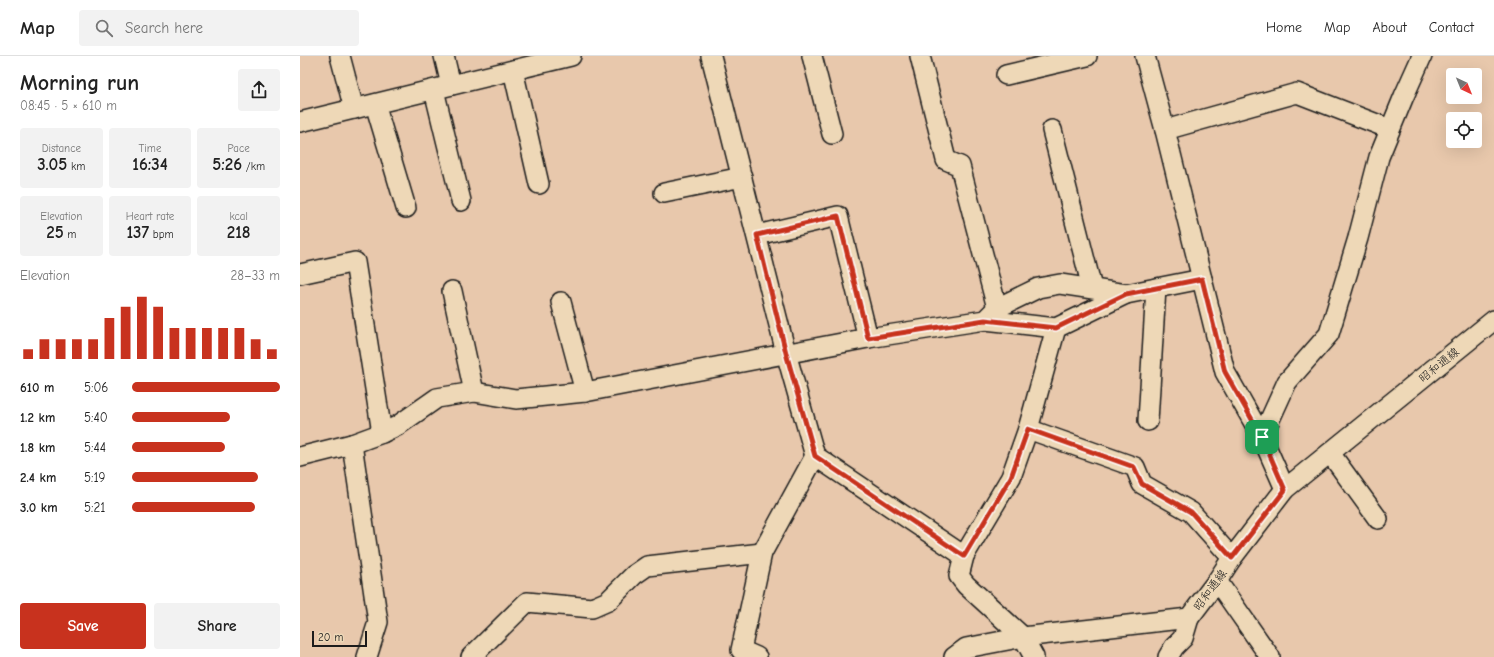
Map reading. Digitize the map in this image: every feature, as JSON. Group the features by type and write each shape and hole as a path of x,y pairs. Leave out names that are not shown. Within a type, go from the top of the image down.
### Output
{"street":[{"path":"340,56 354,109"},
{"path":"444,56 443,88 461,201"},
{"path":"300,122 571,56"},
{"path":"712,56 786,353 815,456 964,556"},
{"path":"812,56 832,134"},
{"path":"920,56 946,160 960,166 991,314"},
{"path":"1006,75 1087,56"},
{"path":"1145,56 1165,130 1225,372 1262,437 1285,490"},
{"path":"1262,437 1287,382 1329,334 1358,238 1379,157 1422,56"},
{"path":"513,70 539,184"},
{"path":"1165,130 1297,94 1390,129"},
{"path":"375,104 406,208"},
{"path":"1052,130 1092,288"},
{"path":"664,193 742,177"},
{"path":"757,235 838,216 868,338"},
{"path":"300,274 355,262 382,433"},
{"path":"991,314 1056,328 1126,294 1202,279"},
{"path":"300,457 352,444 382,433 397,426 437,398 474,392 516,399 585,392 991,314 1038,288 1060,284 1126,294"},
{"path":"1148,421 1156,288"},
{"path":"452,291 474,392"},
{"path":"561,302 585,392"},
{"name":"昭和通線","path":"954,657 966,648 1023,637 1189,618 1217,582 1232,558 1285,490 1494,320"},
{"path":"1034,657 1023,637 966,585 959,576 964,556 1011,477 1028,429 1056,328"},
{"path":"1028,429 1134,467 1142,484 1191,512 1232,558"},
{"path":"352,444 378,622 367,657"},
{"path":"1330,453 1378,519"},
{"path":"757,657 741,650 762,553 815,456"},
{"path":"471,657 527,602 592,608 608,601 634,575 647,566 762,553"},
{"path":"1217,582 1270,657"},
{"path":"1168,657 1174,646 1183,638 1189,618"}],"route":[{"path":"838,216 868,338 985,320 1056,328 1126,294 1202,279 1225,372 1262,437 1285,490 1232,558 1191,512 1142,484 1134,467 1028,429 1011,477 964,556 815,456 786,353 757,235 838,216"}]}
